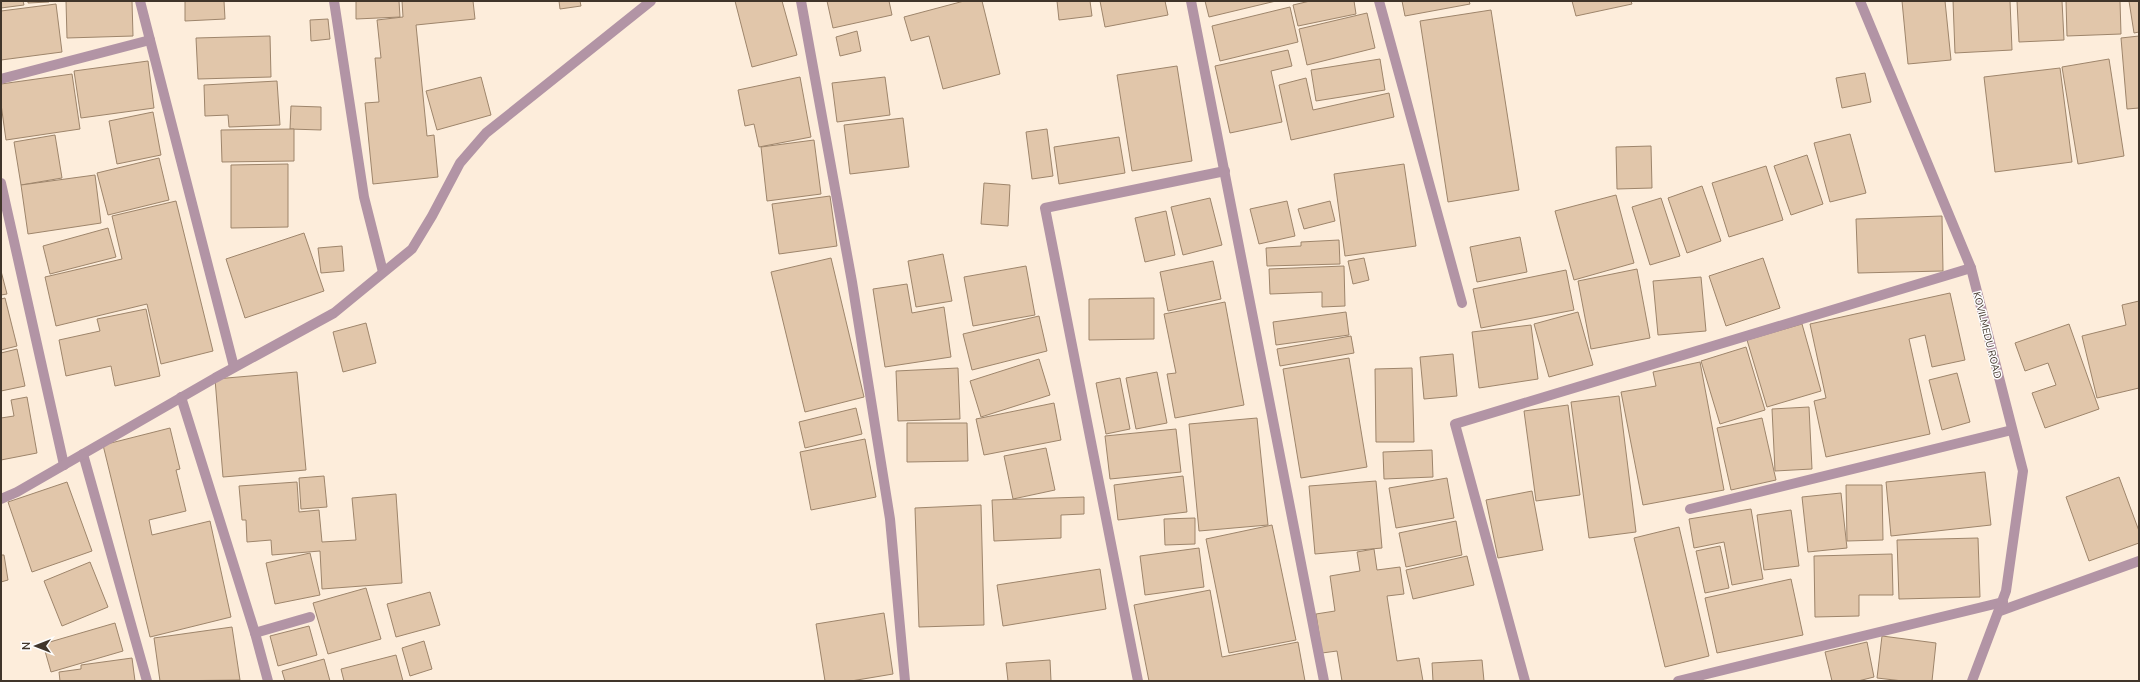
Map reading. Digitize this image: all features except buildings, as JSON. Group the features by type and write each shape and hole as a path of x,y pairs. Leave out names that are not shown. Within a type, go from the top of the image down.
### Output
{"street":[{"path":"140,1 234,367"},
{"path":"334,1 364,196 383,272"},
{"path":"1,499 17,492 234,367 334,313 412,249 432,216 460,163 486,133 651,1"},
{"path":"801,1 852,282 890,520 904,681"},
{"path":"1191,1 1324,681"},
{"path":"1379,1 1462,303"},
{"name":"KOVILMEDU ROAD","path":"1860,1 1970,268 2023,471 2006,591 1972,681"},
{"path":"1,79 150,40"},
{"path":"1138,681 1045,208 1225,171"},
{"path":"1,183 64,465"},
{"path":"1525,681 1455,424 1970,268"},
{"path":"181,397 255,633 268,681"},
{"path":"1690,509 2012,430"},
{"path":"82,454 147,681"},
{"path":"1678,681 2001,607 2139,561"},
{"path":"255,633 310,617"}]}
